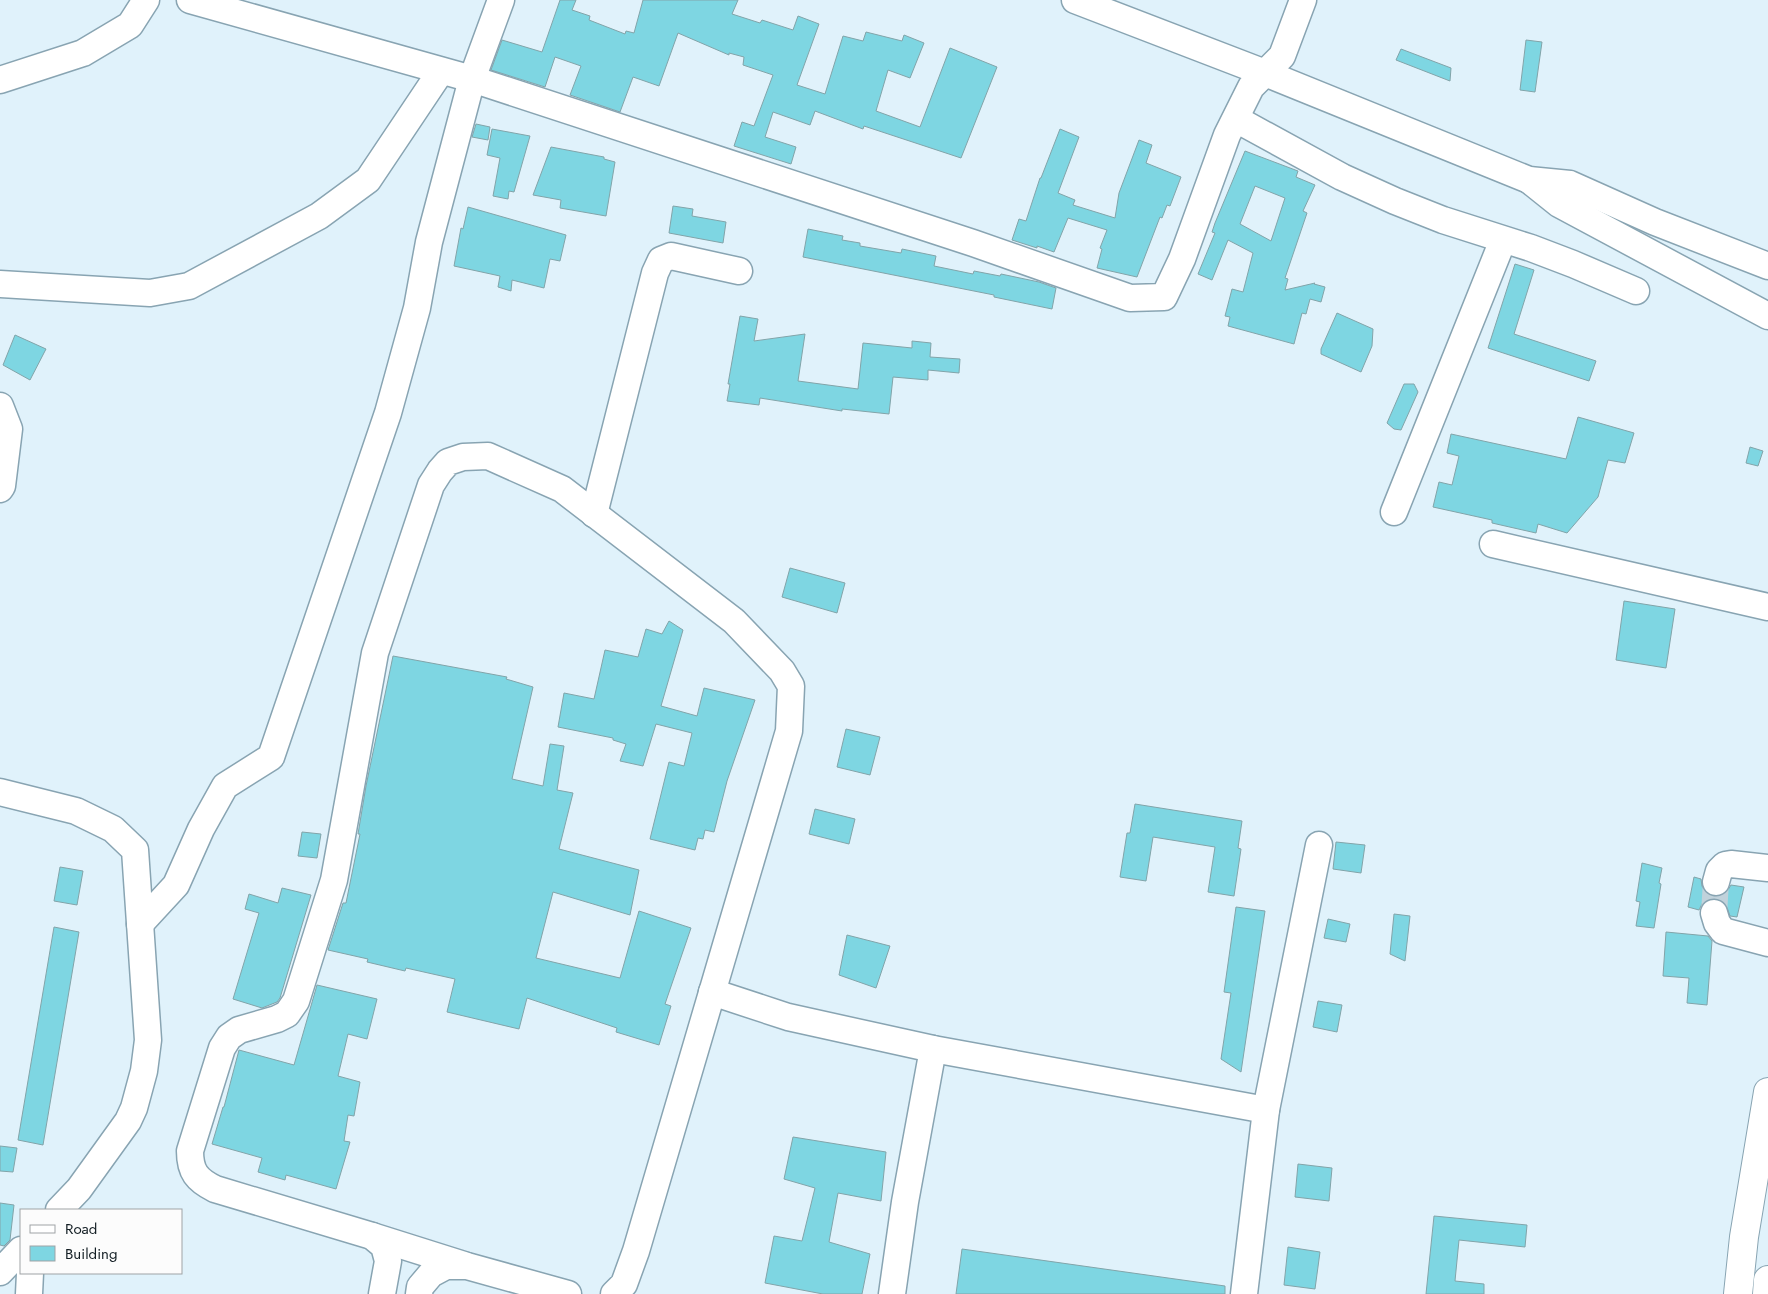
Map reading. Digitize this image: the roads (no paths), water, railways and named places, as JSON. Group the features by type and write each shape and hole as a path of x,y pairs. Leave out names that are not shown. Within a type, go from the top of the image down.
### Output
{"main road":[{"path":"1738,1294 1744,1238 1768,1092"},
{"path":"1767,1294 1768,1280"}],"street":[{"path":"0,80 83,53 130,24 146,0"},
{"path":"190,0 472,79 973,243 1130,298 1164,297 1182,259 1227,135 1251,87 1282,56 1303,0"},
{"path":"140,924 176,884 201,829 225,786 271,757 388,413 417,308 429,242 472,79 501,0"},
{"path":"1076,0 1265,73 1530,180 1570,184 1655,222 1768,266"},
{"path":"0,284 150,293 189,286 319,216 368,180 441,71"},
{"path":"1236,119 1342,177 1442,220 1573,264 1636,291"},
{"path":"1530,180 1559,204 1768,316"},
{"path":"1394,512 1504,240"},
{"path":"594,514 655,273 661,260 671,256 739,271"},
{"path":"0,406 9,429 0,490"},
{"path":"568,1294 467,1266 215,1189 203,1183 195,1174 190,1164 190,1151 222,1048 229,1037 239,1030 277,1020 287,1014 296,1001 334,880 375,653 431,485 448,462 463,457 488,456 562,489 734,622 782,671 791,686 789,731 636,1251 624,1284 614,1294"},
{"path":"1493,544 1768,607"},
{"path":"0,792 76,810 113,829 135,850 148,1040 144,1071 134,1108 128,1121 79,1189 60,1209"},
{"path":"1244,1294 1266,1110 1319,845"},
{"path":"1716,882 1719,871 1724,865 1768,868"},
{"path":"1714,912 1717,923 1723,931 1768,943"},
{"path":"712,992 788,1017 933,1049 1266,1110"},
{"path":"892,1294 933,1049"},
{"path":"372,1236 384,1246 388,1262 382,1294"},
{"path":"0,1272 20,1251"},
{"path":"419,1294 420,1287 431,1274 446,1266 467,1266"},
{"path":"28,1294 30,1274"}],"tunnel":[{"path":"1714,913 1716,882"}]}
